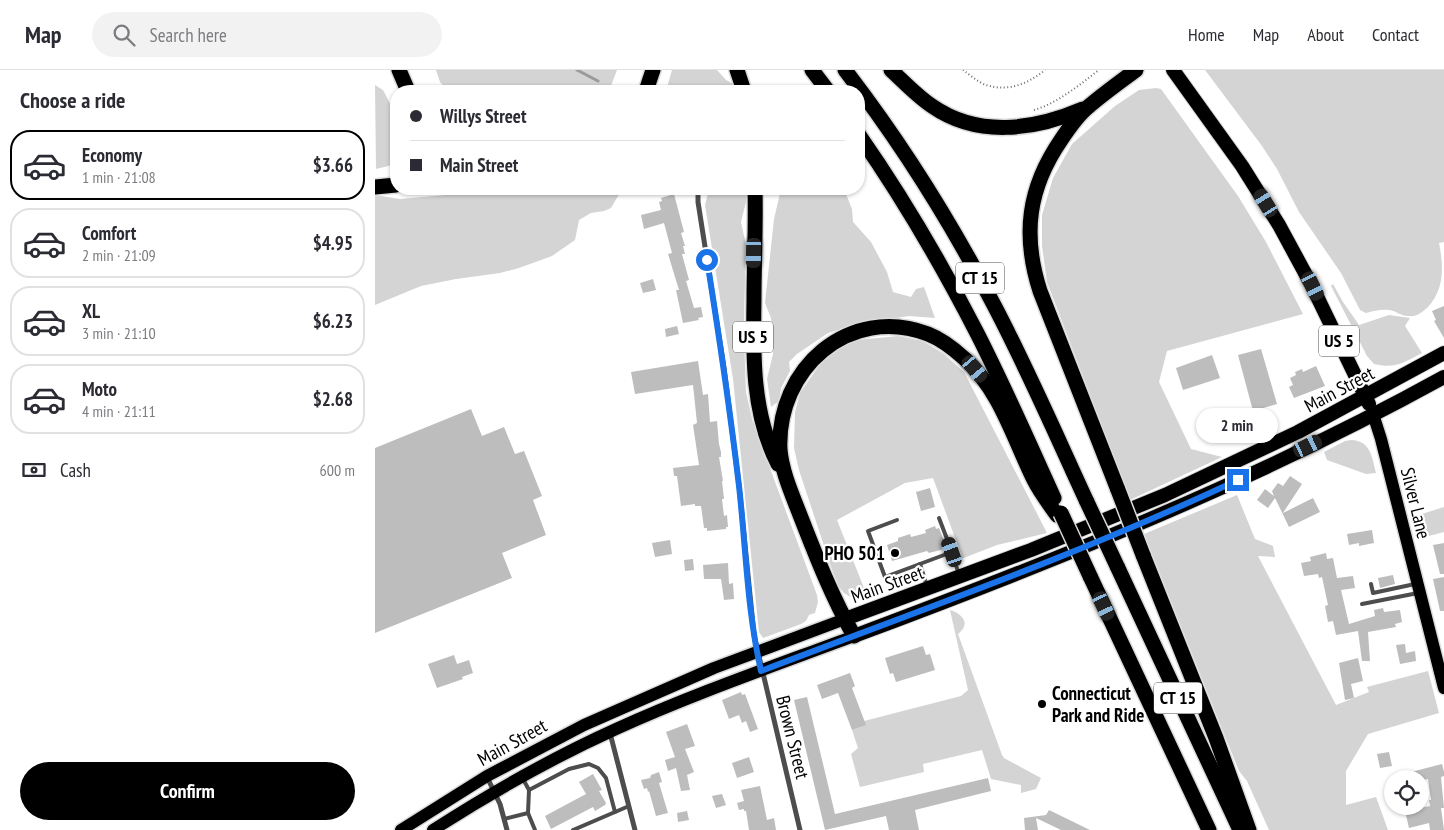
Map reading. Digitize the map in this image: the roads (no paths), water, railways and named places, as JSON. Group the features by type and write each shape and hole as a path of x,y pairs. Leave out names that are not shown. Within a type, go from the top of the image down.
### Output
{"highway":[{"path":"399,70 405,85"},
{"path":"648,85 653,70"},
{"path":"737,70 742,85"},
{"path":"812,70 823,85"},
{"name":"CT 15","path":"845,70 856,85"},
{"path":"891,70 934,107 952,117 974,124 1001,128 1026,126 1055,120 1087,108"},
{"path":"1136,70 1087,108 1064,136 1048,161 1031,207 1029,223 1030,248 1033,268 1044,303 1216,738 1249,830"},
{"name":"US 5","path":"1173,70 1242,166 1276,219 1313,286 1366,396"},
{"name":"CT 15","path":"865,98 922,181 975,271 1019,354 1240,830"},
{"name":"CT 15","path":"865,144 914,220 969,318 1059,514 1091,576 1207,830"},
{"path":"375,187 390,186"},
{"name":"US 5","path":"755,195 753,335 756,388 760,413 775,459 786,479 819,563 854,636"},
{"path":"786,479 780,450 783,419 790,393 804,370 823,350 848,334 875,328 902,328 929,334 947,344 967,360 984,379 997,400 1035,482 1059,514"},
{"name":"Main Street","path":"845,619 1031,550 1172,492 1275,444 1444,353"},
{"name":"Main Street","path":"854,636 1069,554 1170,512 1258,471 1444,377"},
{"path":"1366,396 1373,414"},
{"path":"960,577 964,594"}],"main road":[{"name":"Silver Lane","path":"1373,414 1444,688"},
{"name":"Main Street","path":"401,830 487,776 603,716 757,652 845,619"},
{"name":"Main Street","path":"433,830 494,792 609,732 659,710 854,636"},
{"path":"797,637 804,655"}],"street":[{"name":"Brown Street","path":"698,195 724,368 739,485 753,629 761,671 800,830"},
{"path":"609,732 635,830"},
{"path":"487,776 501,808 507,830"}],"lane":[{"path":"939,518 960,577"},
{"path":"897,520 868,531 885,577 952,552"},
{"path":"920,564 927,589"},
{"path":"1371,584 1373,593 1419,588"},
{"path":"1362,604 1419,588"},
{"path":"529,790 569,769 589,764 598,768 606,778 615,812"},
{"path":"523,777 529,790 528,813 535,830"},
{"path":"573,830 629,806"},
{"path":"504,819 528,813"}],"waterway":[{"path":"577,70 598,81"}],"place":[{"name":"PHO 501","path":"895,553"},
{"name":"Connecticut Park and Ride","path":"1042,704"}]}
